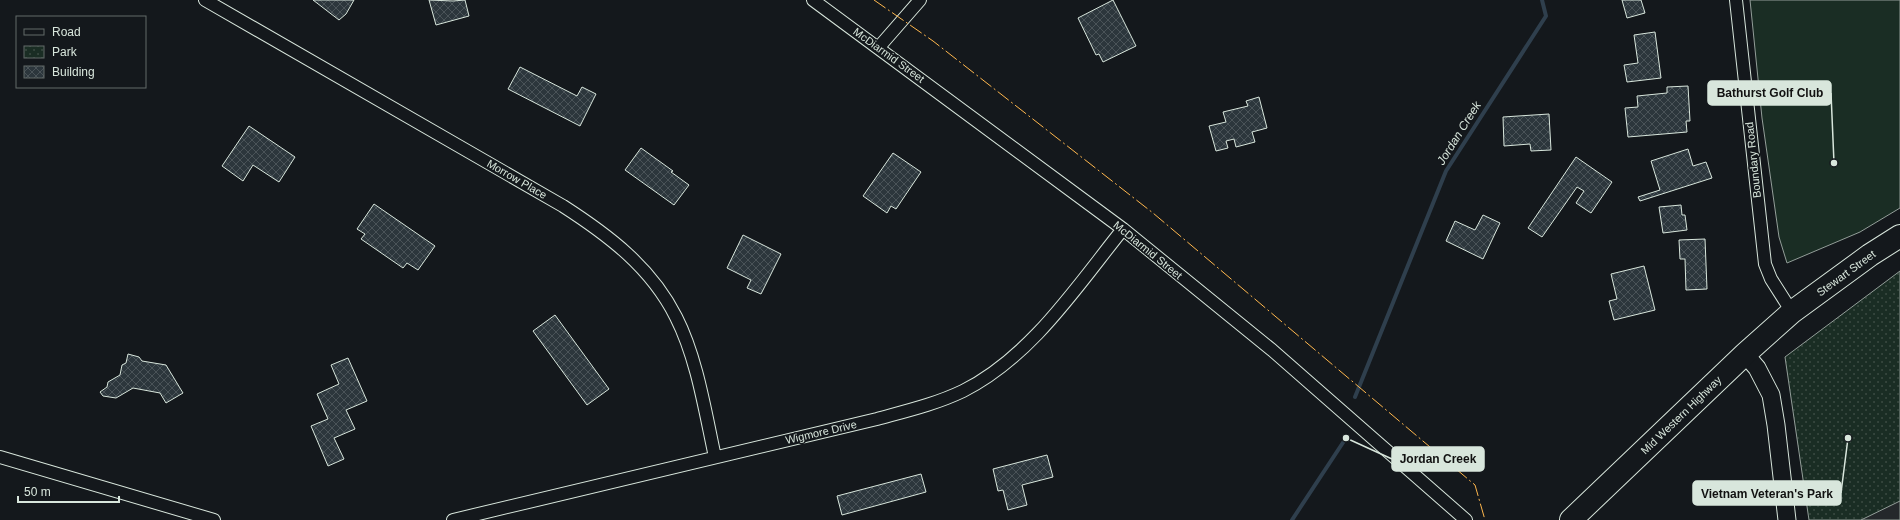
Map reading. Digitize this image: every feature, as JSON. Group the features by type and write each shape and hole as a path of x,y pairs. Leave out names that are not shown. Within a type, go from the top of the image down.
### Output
{"highway":[{"name":"Stewart Street","path":"1792,312 1870,255 1900,236"},
{"name":"Mid Western Highway","path":"1571,520 1745,354 1792,312"}],"street":[{"name":"Morrow Place","path":"205,0 563,206 598,228 619,245 647,274 676,317 687,345 696,376 716,456"},
{"name":"McDiarmid Street","path":"813,0 1123,229 1272,350 1466,520"},
{"path":"879,48 920,0"},
{"name":"Boundary Road","path":"1736,0 1765,264 1771,279 1792,312"},
{"name":"Wigmore Drive","path":"453,520 716,456 877,419 919,407 964,390 1013,357 1036,336 1123,229"},
{"path":"1745,354 1758,368 1771,395 1787,520"},
{"path":"0,457 214,520"}],"green space":[{"path":"1750,0 1900,0 1900,208 1860,232 1787,263 1779,237 1762,118"},
{"path":"1900,271 1900,520 1809,520 1785,357"}],"shaded area":[{"path":"1900,501 1900,520 1861,520"}],"building":[{"path":"313,0 354,0 346,14 339,20"},
{"path":"429,0 465,0 469,16 436,25"},
{"path":"1113,0 1136,46 1103,62 1099,54 1096,55 1078,18"},
{"path":"1622,0 1641,0 1645,13 1627,18"},
{"path":"1655,32 1661,78 1627,82 1624,65 1638,63 1634,35"},
{"path":"520,67 577,96 582,87 596,94 580,126 508,89"},
{"path":"1688,86 1690,121 1686,121 1687,132 1628,137 1625,108 1638,107 1637,96 1667,93 1667,87"},
{"path":"1259,97 1267,128 1252,132 1255,142 1236,147 1234,139 1226,141 1228,148 1216,151 1209,126 1226,122 1223,112 1248,106 1246,101"},
{"path":"1549,114 1551,150 1531,151 1530,144 1504,146 1503,117"},
{"path":"249,126 295,157 279,182 253,165 243,181 222,166"},
{"path":"641,148 673,171 671,172 689,185 674,205 625,170"},
{"path":"1688,149 1693,166 1706,162 1712,178 1640,201 1638,197 1660,190 1651,161"},
{"path":"893,153 921,172 896,209 891,206 887,213 863,196"},
{"path":"1576,157 1612,182 1591,213 1576,203 1584,191 1577,187 1542,237 1528,228"},
{"path":"374,204 435,246 418,270 407,263 403,268 361,239 365,234 357,229"},
{"path":"1681,205 1682,215 1685,215 1687,230 1663,233 1659,207"},
{"path":"1483,215 1500,223 1483,259 1446,241 1455,221 1475,230"},
{"path":"743,235 781,254 761,294 747,288 751,280 727,268"},
{"path":"1705,239 1707,289 1686,290 1685,259 1680,259 1679,240"},
{"path":"1644,266 1655,310 1614,320 1609,301 1617,299 1611,274"},
{"path":"555,315 609,389 587,405 533,331"},
{"path":"128,354 139,357 142,361 166,365 183,393 166,403 160,393 133,388 116,398 103,396 100,392 107,387 108,382 120,375 122,365 126,363"},
{"path":"348,358 367,401 346,410 355,429 334,438 344,459 328,466 311,426 328,419 317,394 339,384 331,365"},
{"path":"1047,455 1053,477 1022,485 1027,505 1008,510 1003,490 998,491 993,469"},
{"path":"921,474 926,492 842,515 837,496"}],"waterway":[{"name":"Jordan Creek","path":"1355,397 1446,171 1546,16 1542,0"},
{"name":"Jordan Creek","path":"1292,520 1346,438"}],"power":[{"path":"874,0 933,41 1153,213 1475,485 1485,520"}],"place":[{"name":"Bathurst Golf Club","path":"1834,163"},
{"name":"Jordan Creek","path":"1346,438"},
{"name":"Vietnam Veteran's Park","path":"1848,438"}]}
